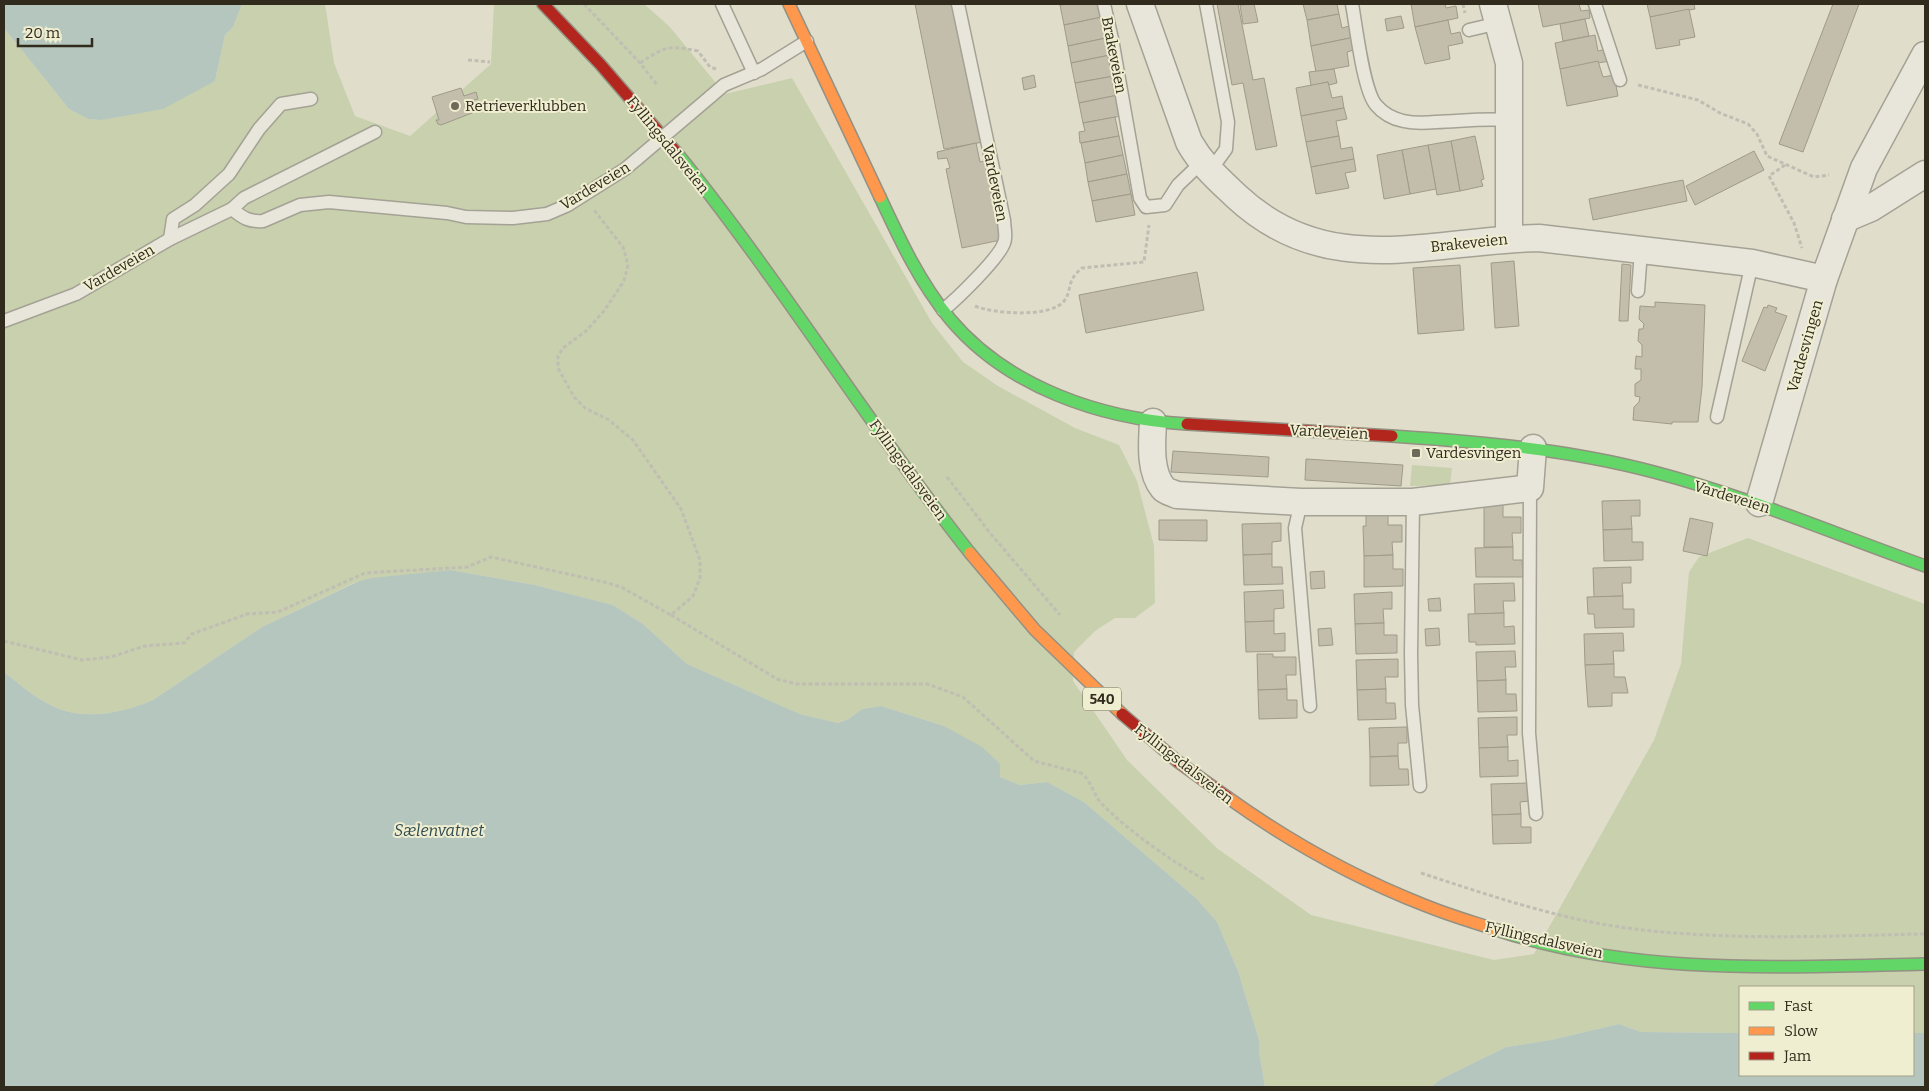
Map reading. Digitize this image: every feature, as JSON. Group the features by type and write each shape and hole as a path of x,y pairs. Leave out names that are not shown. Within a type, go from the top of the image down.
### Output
{"main road":[{"name":"Fyllingsdalsveien","path":"543,4 615,78 736,232 973,557 1065,661 1106,702 1201,781 1341,869 1394,894 1482,926 1556,945 1609,956 1732,967 1925,964"},
{"name":"Vardeveien","path":"790,4 900,240 925,287 970,340 992,358 1024,378 1069,401 1106,413 1153,422 1471,441 1533,448 1613,462 1759,503 1853,541 1925,566"}],"street":[{"name":"Brakeveien","path":"1140,4 1189,142 1205,167 1267,222 1319,244 1363,250 1415,249 1509,238 1539,238 1752,264 1824,279"},
{"path":"1496,13 1509,63 1509,238"},
{"name":"Vardesvingen","path":"1759,503 1824,279 1845,219 1864,168 1925,54"},
{"path":"1845,219 1871,208 1925,174"},
{"path":"1153,422 1151,448 1158,479 1164,490 1178,495 1301,502 1413,502 1530,488 1533,448"}],"lane":[{"path":"722,4 754,73"},
{"name":"Vardeveien","path":"943,310 957,299 998,252 1004,243 1005,236 1004,220 958,4"},
{"name":"Brakeveien","path":"1104,4 1140,198 1146,207 1152,207"},
{"path":"1152,207 1168,203 1178,185 1205,167 1226,149 1228,122 1206,4"},
{"path":"1352,4 1372,99 1386,114 1409,122 1436,122 1480,118 1509,120"},
{"path":"1595,4 1620,80"},
{"path":"1468,30 1496,13"},
{"name":"Vardeveien","path":"232,209 245,220 257,221 263,221 300,205 330,202 466,217 513,218 546,214 583,195 625,169 724,85 754,73 807,41"},
{"path":"170,239 173,219 195,205 229,174 259,128 281,104 311,99"},
{"name":"Vardeveien","path":"4,321 76,294 170,239 232,209 244,198 375,132"},
{"path":"1638,291 1641,251"},
{"path":"1717,417 1752,264"},
{"path":"1530,488 1529,732 1536,814"},
{"path":"1301,502 1296,528 1310,706"},
{"path":"1413,502 1410,654 1412,705 1420,786"}],"path":[{"name":"Fyllingsdalsveien","path":"584,4 640,63 662,92"},
{"path":"640,63 660,49 674,46 698,51 710,67 738,73 754,73"},
{"path":"468,60 490,62"},
{"path":"1620,80 1698,100 1720,113 1748,124 1757,134 1767,156 1814,177 1829,175"},
{"path":"1785,165 1769,176 1794,223"},
{"path":"583,195 623,247 628,265 624,281 604,311 586,331 563,348 558,356 558,368 574,397 585,408 609,420 633,440 681,510 700,560 700,578 693,596 671,615"},
{"path":"957,299 983,310 1006,314 1057,306 1066,298 1069,283 1082,268 1144,262 1152,207"},
{"name":"Fyllingsdalsveien","path":"941,470 990,533 1065,620"},
{"path":"4,641 76,660 111,657 145,646 184,643 192,634 247,614 278,612 365,573 467,567 491,558 621,587 777,679 796,684 927,684 962,697 1034,761 1081,773 1087,778 1100,803 1186,869 1205,880"},
{"name":"Fyllingsdalsveien","path":"1419,872 1500,899 1608,925 1685,934 1764,936 1925,934"}],"green space":[{"path":"242,4 325,4 334,63 355,116 410,136 491,64 494,4 644,4 669,26 725,94 792,78 932,323 963,362 998,386 1075,428 1119,445 1137,481 1154,546 1155,603 1135,618 1115,618 1095,631 1074,652 1073,681 1127,760 1218,849 1311,915 1494,960 1534,954 1654,740 1681,664 1689,572 1699,557 1748,538 1925,604 1925,1033 1914,1033 1914,986 1739,986 1739,1033 1641,1032 1619,1024 1551,1040 1506,1047 1441,1079 1431,1087 1265,1087 1259,1040 1238,971 1217,922 1197,899 1084,802 1047,782 1020,785 1000,777 944,726 881,706 862,709 849,719 838,723 800,714 687,664 643,624 613,605 535,585 450,570 358,581 262,627 153,700 143,704 111,713 88,714 66,711 41,700 4,672 4,28 69,109 88,119 101,120 215,81 225,35 233,27"},
{"path":"1412,465 1452,468 1450,485 1410,486"}],"water":[{"path":"4,4 242,4 233,27 225,35 215,81 163,109 101,120 88,119 69,109 4,28"},
{"name":"Sælenvatnet","path":"450,570 535,585 613,605 643,624 687,664 800,714 838,723 849,719 862,709 881,706 944,726 982,747 1000,764 1000,777 1020,785 1047,782 1084,802 1197,899 1217,922 1238,971 1259,1040 1265,1087 4,1087 4,672 41,700 57,708 77,713 111,713 153,700 262,627 359,581"},
{"path":"1619,1024 1641,1032 1739,1033 1739,1076 1914,1076 1914,1033 1925,1033 1925,1087 1431,1087 1441,1079 1506,1047 1551,1040"}],"building":[{"path":"915,4 956,4 983,142 944,149"},
{"path":"1100,4 1102,17 1064,25 1060,5"},
{"path":"1217,4 1238,4 1253,80 1264,78 1277,146 1256,150 1243,83 1232,85"},
{"path":"1254,4 1258,22 1243,24 1240,5"},
{"path":"1303,4 1337,4 1339,14 1307,20"},
{"path":"1411,4 1445,4 1446,8 1456,6 1458,18 1415,27"},
{"path":"1538,4 1579,4 1581,11 1589,10 1590,18 1543,27"},
{"path":"1647,4 1694,4 1695,9 1650,17"},
{"path":"1833,4 1859,4 1803,152 1779,144"},
{"path":"1689,9 1695,37 1679,40 1680,45 1656,49 1650,17"},
{"path":"1339,14 1342,28 1353,25 1355,37 1311,46 1307,20"},
{"path":"1401,16 1404,28 1387,31 1385,19"},
{"path":"1102,17 1106,38 1068,46 1064,25"},
{"path":"1585,19 1589,36 1563,41 1560,24"},
{"path":"1448,20 1451,34 1460,32 1463,43 1448,46 1450,59 1425,64 1415,27"},
{"path":"1595,35 1598,51 1607,49 1610,61 1560,69 1555,43"},
{"path":"1355,37 1357,49 1347,52 1349,66 1316,72 1311,46"},
{"path":"1106,38 1110,55 1071,63 1068,46"},
{"path":"1110,55 1114,76 1075,83 1071,63"},
{"path":"1598,61 1603,77 1614,75 1618,96 1567,106 1560,69"},
{"path":"1334,69 1337,83 1329,85 1328,82 1311,86 1309,72"},
{"path":"1034,75 1036,87 1024,90 1022,78"},
{"path":"1114,76 1118,95 1079,103 1075,83"},
{"path":"1328,82 1332,98 1342,96 1344,108 1301,116 1296,88"},
{"name":"Retrieverklubben","path":"461,88 464,96 476,92 478,99 474,100 477,111 441,125 438,124 436,120 439,120 432,97"},
{"path":"1118,95 1121,116 1083,123 1079,103"},
{"path":"1344,108 1347,119 1336,121 1339,136 1306,142 1301,116"},
{"path":"1115,117 1119,136 1080,143 1079,132 1085,131 1083,123"},
{"path":"1119,136 1123,155 1085,163 1081,143"},
{"path":"1339,136 1341,149 1352,147 1354,159 1311,167 1306,142"},
{"path":"1475,136 1484,179 1481,180 1483,186 1460,191 1451,141"},
{"path":"1451,141 1460,191 1437,195 1428,145"},
{"path":"976,143 980,162 985,161 1001,240 962,248 946,169 950,168 947,158 938,159 937,152"},
{"path":"1428,145 1436,189 1410,194 1402,150"},
{"path":"1402,150 1410,194 1384,199 1377,155"},
{"path":"1754,151 1764,170 1695,205 1686,186"},
{"path":"1123,155 1127,174 1088,182 1085,163"},
{"path":"1354,159 1356,171 1345,173 1349,188 1316,194 1311,167"},
{"path":"1127,174 1131,194 1092,201 1088,182"},
{"path":"1683,180 1687,201 1593,220 1589,199"},
{"path":"1131,194 1135,215 1096,222 1092,201"},
{"path":"1514,261 1519,326 1495,328 1491,263"},
{"path":"1622,264 1631,265 1628,321 1619,321"},
{"path":"1460,265 1464,330 1418,334 1413,268"},
{"path":"1197,272 1204,310 1086,333 1079,295"},
{"path":"1655,302 1705,305 1702,387 1698,422 1672,422 1672,424 1633,420 1634,407 1639,402 1640,397 1635,396 1635,384 1641,380 1641,369 1635,369 1636,356 1642,357 1642,345 1638,341 1639,329 1643,329 1644,324 1639,319 1640,306 1655,307"},
{"path":"1768,305 1777,308 1775,312 1787,316 1765,371 1742,361 1764,307 1767,308"},
{"path":"1173,451 1269,457 1268,477 1171,472"},
{"path":"1306,459 1403,465 1401,486 1305,480"},
{"path":"1640,500 1640,516 1631,516 1632,529 1603,530 1602,501"},
{"path":"1503,505 1503,517 1521,517 1521,533 1512,533 1513,547 1484,547 1484,506"},
{"path":"1388,514 1388,525 1402,525 1402,542 1392,542 1393,555 1364,556 1363,526 1366,526 1366,515"},
{"path":"1690,518 1713,523 1707,556 1683,551"},
{"path":"1159,520 1207,520 1207,541 1159,540"},
{"path":"1281,523 1281,541 1272,542 1272,554 1243,555 1242,524"},
{"path":"1632,529 1632,542 1643,542 1643,560 1604,561 1603,530"},
{"path":"1513,547 1513,560 1522,560 1523,577 1476,577 1475,548"},
{"path":"1272,554 1272,567 1282,567 1283,584 1244,585 1243,555"},
{"path":"1393,555 1393,569 1403,569 1403,586 1364,587 1364,556"},
{"path":"1631,567 1631,583 1622,583 1623,596 1594,597 1593,568"},
{"path":"1324,571 1325,588 1311,589 1310,572"},
{"path":"1514,583 1515,601 1503,601 1504,613 1475,614 1474,584"},
{"path":"1283,590 1284,608 1274,609 1274,621 1245,622 1244,592"},
{"path":"1392,592 1392,609 1383,609 1384,623 1355,624 1354,594"},
{"path":"1623,596 1623,609 1634,609 1634,627 1595,628 1594,614 1588,614 1587,597"},
{"path":"1440,598 1441,611 1429,611 1428,599"},
{"path":"1504,613 1504,627 1514,626 1515,644 1476,645 1476,642 1469,642 1468,614"},
{"path":"1274,621 1274,634 1285,633 1285,651 1246,652 1245,622"},
{"path":"1384,623 1384,635 1397,635 1397,653 1356,654 1355,624"},
{"path":"1331,628 1333,645 1319,646 1318,629"},
{"path":"1439,628 1440,645 1426,646 1425,629"},
{"path":"1623,633 1624,651 1613,651 1614,664 1585,665 1584,634"},
{"path":"1515,651 1516,667 1505,667 1506,680 1477,681 1476,652"},
{"path":"1257,654 1273,654 1273,657 1296,657 1296,675 1286,675 1287,689 1258,690"},
{"path":"1398,659 1398,677 1385,677 1386,689 1357,690 1356,660"},
{"path":"1614,664 1614,677 1625,677 1628,693 1612,693 1612,706 1588,707 1585,665"},
{"path":"1506,680 1506,694 1516,694 1517,711 1478,712 1477,681"},
{"path":"1287,689 1287,700 1297,700 1297,718 1259,719 1258,690"},
{"path":"1386,689 1386,703 1395,703 1396,719 1358,720 1357,690"},
{"path":"1517,717 1517,735 1507,735 1508,747 1479,748 1478,718"},
{"path":"1407,727 1407,743 1398,743 1398,756 1370,757 1369,728"},
{"path":"1508,747 1508,761 1518,760 1518,776 1480,777 1479,748"},
{"path":"1398,756 1399,769 1408,769 1409,785 1370,786 1370,757"},
{"path":"1530,783 1530,801 1520,802 1521,814 1492,815 1491,784"},
{"path":"1521,814 1521,827 1531,827 1531,843 1493,844 1492,815"}],"traffic: fast":[{"path":"676,152 751,250 895,453 970,553"},
{"path":"880,197 911,261 939,305 973,343 999,363 1027,381 1089,407 1154,421 1187,424"},
{"path":"1392,436 1557,452 1622,464 1722,492 1925,566"},
{"path":"1497,930 1549,945 1655,962 1763,967 1925,964"}],"traffic: slow":[{"path":"789,4 880,197"},
{"path":"970,553 1035,630 1122,714"},
{"path":"1227,797 1298,843 1373,883 1433,909 1497,930"}],"traffic: jam":[{"path":"543,4 600,64 676,152"},
{"path":"1187,424 1392,436"},
{"path":"1122,714 1177,761 1227,797"}],"place":[{"name":"Retrieverklubben","path":"455,106"},
{"name":"Vardesvingen","path":"1416,453"}]}
